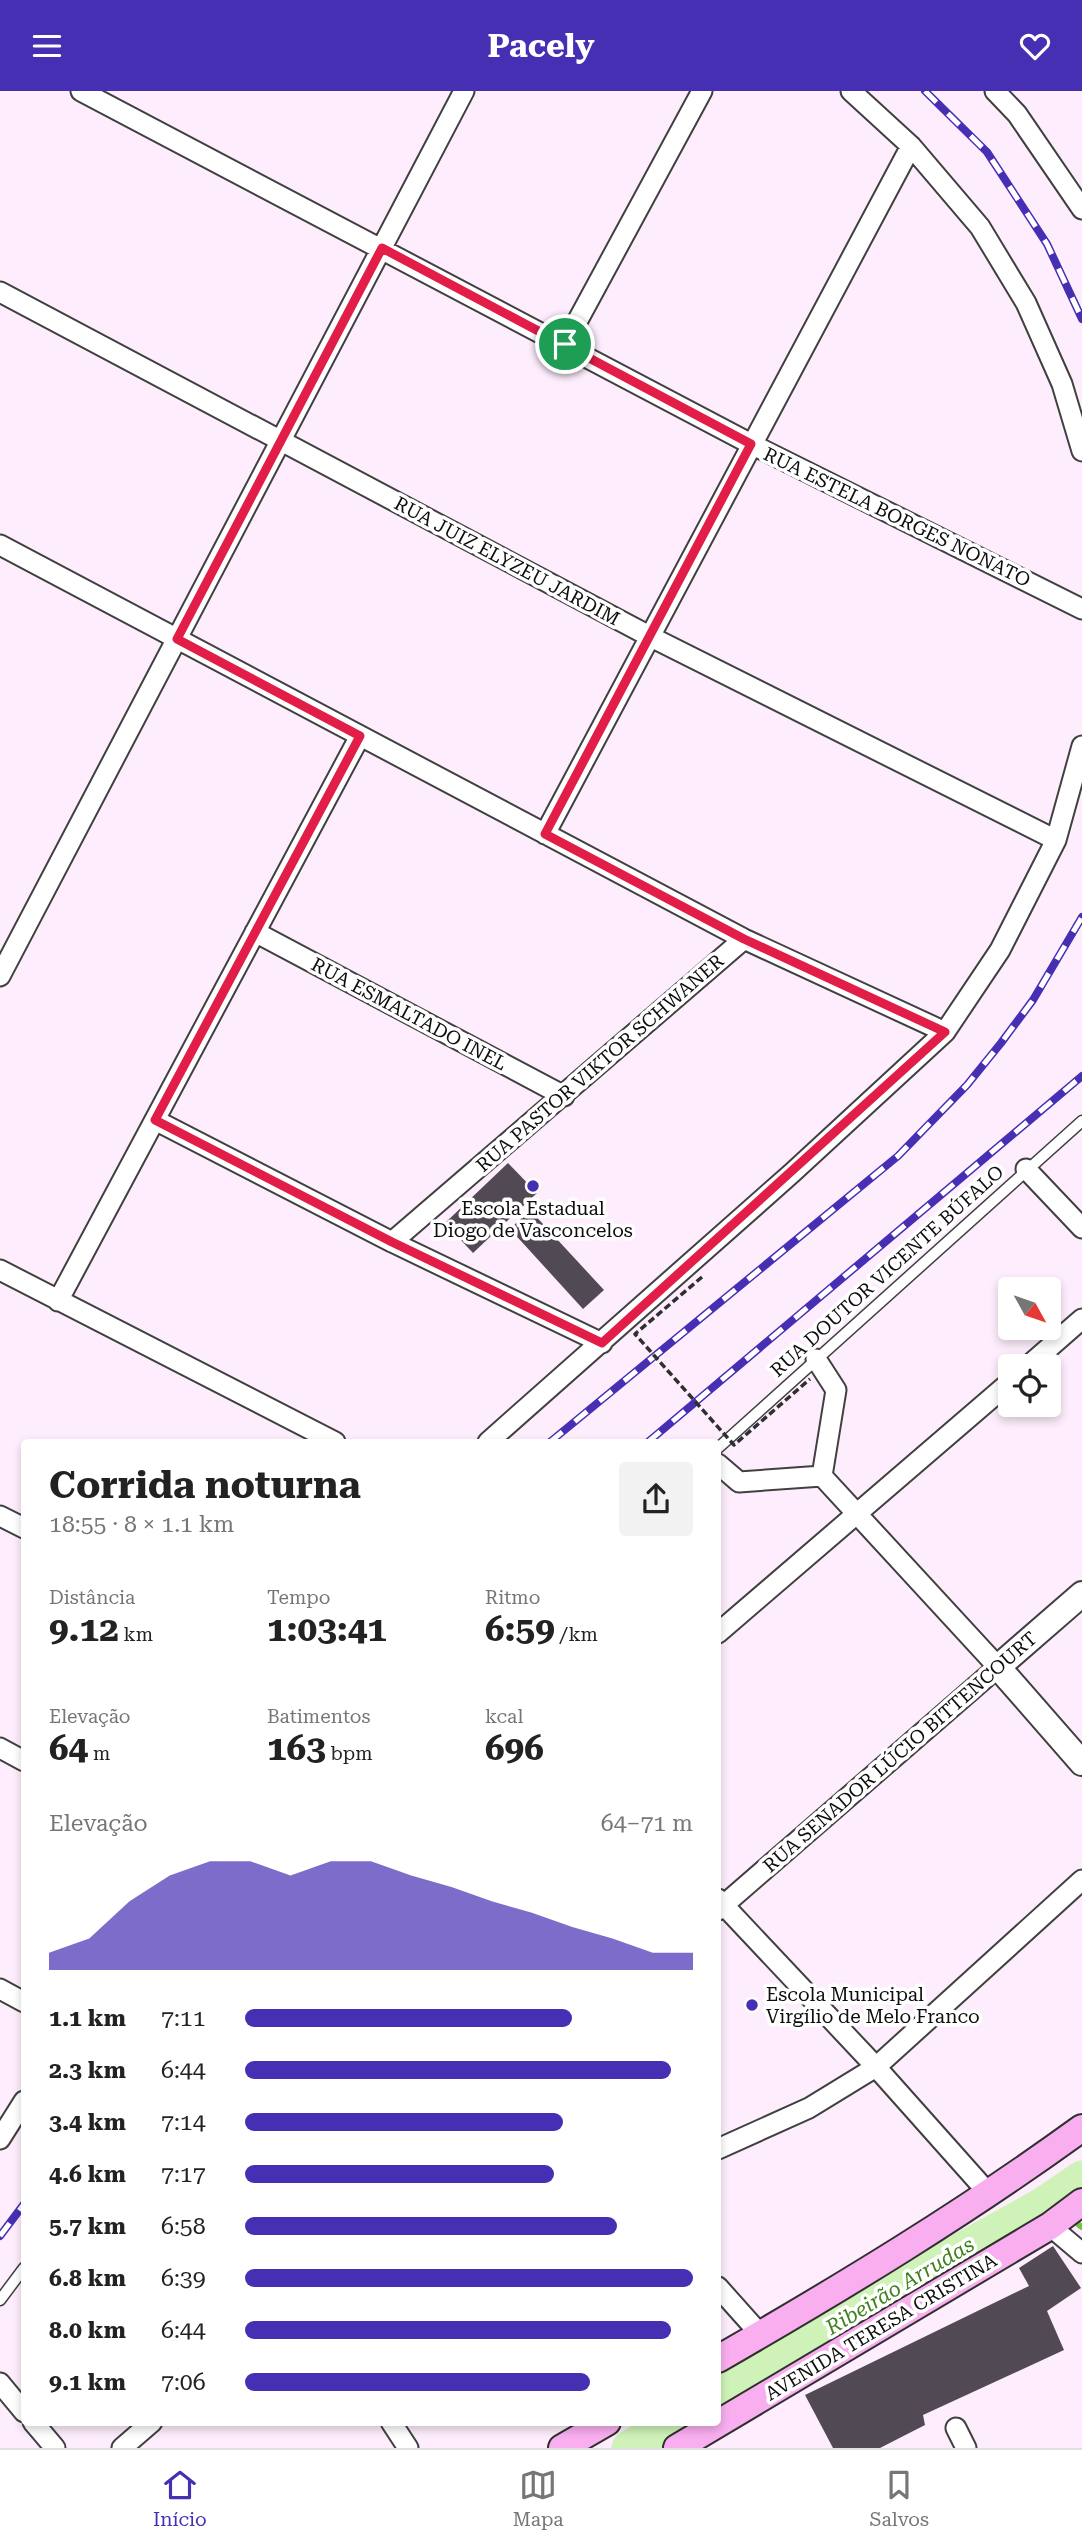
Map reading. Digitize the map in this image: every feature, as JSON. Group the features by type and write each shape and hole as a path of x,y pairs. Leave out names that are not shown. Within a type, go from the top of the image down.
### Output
{"main road":[{"path":"721,2357 990,2195 1082,2129"},
{"name":"AVENIDA TERESA CRISTINA","path":"721,2422 1050,2226 1082,2202"},
{"path":"562,2448 600,2426"},
{"name":"AVENIDA TERESA CRISTINA","path":"677,2448 714,2426"}],"street":[{"name":"RUA ESTELA BORGES NONATO","path":"81,91 751,444 1082,609"},
{"path":"0,976 464,91"},
{"path":"565,344 702,91"},
{"path":"851,91 911,146 980,227 1026,303 1062,384 1082,451"},
{"path":"995,91 1017,114 1082,209"},
{"path":"545,834 911,146"},
{"name":"RUA JUIZ ELYZEU JARDIM","path":"0,292 651,637 1056,841"},
{"path":"0,545 744,939 945,1032"},
{"path":"58,1301 360,736"},
{"path":"491,1439 602,1343 945,1032 1000,950 1056,841 1082,746"},
{"name":"RUA ESMALTADO INEL","path":"255,932 564,1096"},
{"name":"RUA PASTOR VIKTOR SCHWANER","path":"392,1242 744,939"},
{"path":"155,1120 392,1242 602,1343"},
{"path":"1026,1169 1082,1228"},
{"path":"0,1270 329,1439"},
{"path":"1042,1354 1082,1318"},
{"path":"816,1359 836,1390 822,1476"},
{"path":"721,1630 998,1391"},
{"path":"721,1467 739,1482 822,1476"},
{"path":"822,1476 998,1667 1082,1763"},
{"path":"0,1516 21,1526"},
{"name":"RUA SENADOR LÚCIO BITTENCOURT","path":"721,1903 1082,1594"},
{"path":"0,1748 21,1759"},
{"path":"721,2148 809,2108 876,2067 1082,1880"},
{"path":"721,1907 876,2067 990,2195"},
{"path":"0,1989 21,2000"},
{"path":"0,2139 21,2106"},
{"path":"1050,2226 1082,2253"},
{"path":"721,2290 760,2334"},
{"path":"0,2383 21,2408"},
{"path":"36,2426 55,2448"},
{"path":"122,2448 147,2426"},
{"path":"394,2426 408,2448"},
{"path":"956,2428 966,2448"}],"lane":[{"name":"RUA DOUTOR VICENTE BÚFALO","path":"721,1445 1082,1121"},
{"path":"0,2300 21,2272"}],"path":[{"path":"702,1277 635,1335 734,1445 810,1379"}],"building":[{"path":"508,1163 537,1193 473,1253 445,1223"},
{"path":"530,1210 604,1290 583,1309 510,1229"},
{"path":"1053,2246 1081,2288 1047,2311 1064,2350 923,2415 925,2425 880,2448 833,2448 805,2395 1029,2286 1019,2268"}],"waterway":[{"name":"Ribeirão Arrudas","path":"721,2392 882,2294 1044,2204 1082,2178"},
{"path":"1044,2204 1056,2214"},
{"name":"Ribeirão Arrudas","path":"629,2448 665,2426"}],"railway":[{"path":"925,91 987,152 1047,244 1082,319"},
{"path":"554,1439 898,1156 967,1085 1001,1043 1033,1000 1082,917"},
{"path":"652,1439 1082,1076"},
{"path":"0,2236 21,2208"}],"place":[{"name":"Escola Estadual Diogo de Vasconcelos","path":"533,1186"},
{"name":"Escola Municipal Virgílio de Melo Franco","path":"752,2005"}],"route":[{"path":"382,248 565,344 751,444 545,834 744,939 945,1032 602,1343 392,1242 155,1120 360,736 177,639 382,248"}]}
